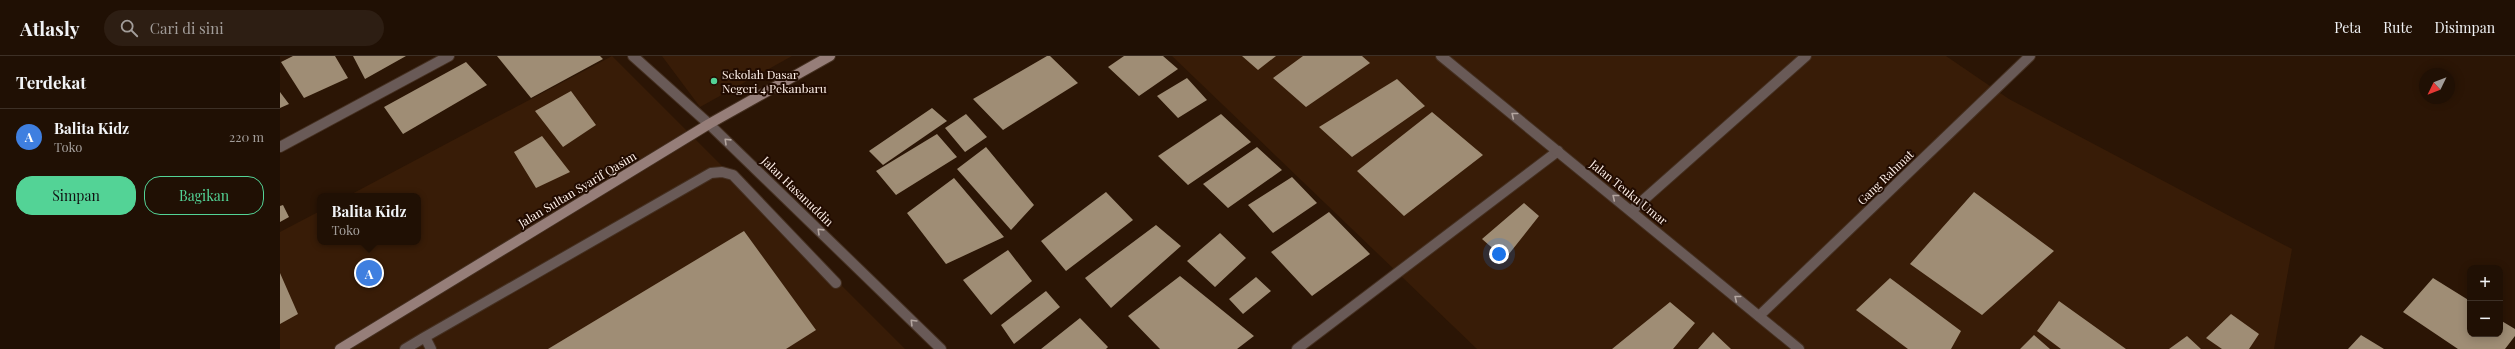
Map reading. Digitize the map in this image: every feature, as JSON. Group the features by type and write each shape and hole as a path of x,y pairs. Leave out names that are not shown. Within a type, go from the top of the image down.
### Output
{"main road":[{"name":"Jalan Sultan Syarif Qasim","path":"340,349 709,124 830,56"}],"street":[{"path":"280,147 449,56"},
{"name":"Jalan Hasanuddin","path":"633,56 709,124 941,349"},
{"name":"Jalan Teuku Umar","path":"1441,56 1799,349"},
{"path":"1631,211 1806,56"},
{"name":"Gang Rahmat","path":"1759,316 2030,56"},
{"path":"1298,349 1558,151"},
{"path":"405,349 711,173 722,172 733,175 836,283"},
{"path":"425,337 431,349"}],"shaded area":[{"path":"612,56 905,349 280,349 280,232 317,213 317,245 421,245 421,193 354,193"},
{"name":"Sekolah Dasar Negeri 4 Pekanbaru","path":"662,56 792,56 700,107"},
{"path":"1172,56 1946,56 2009,99 2292,249 2274,349 1477,349"}],"building":[{"path":"293,56 335,56 348,78 304,98 281,62"},
{"path":"353,56 406,56 365,79"},
{"path":"497,56 600,56 603,59 531,98"},
{"path":"1047,56 1050,56 1078,83 1003,130 973,99"},
{"path":"1124,56 1163,56 1178,69 1139,96 1108,67"},
{"path":"1242,56 1276,56 1258,70"},
{"path":"1303,56 1362,56 1370,63 1306,107 1273,78"},
{"path":"466,62 487,85 403,134 384,107"},
{"path":"1187,78 1207,100 1178,118 1157,96"},
{"path":"1397,79 1425,106 1352,157 1319,127"},
{"path":"571,91 596,125 563,147 535,111"},
{"path":"280,92 289,104 280,108"},
{"path":"932,108 947,121 883,165 869,151"},
{"path":"1432,112 1483,155 1404,216 1357,171"},
{"path":"966,114 987,137 965,152 945,128"},
{"path":"1221,114 1251,142 1188,185 1158,156"},
{"path":"937,134 957,157 896,195 876,171"},
{"path":"542,136 570,172 536,188 514,152"},
{"path":"986,147 1034,205 1011,230 957,169"},
{"path":"1257,147 1282,170 1228,208 1203,184"},
{"path":"1292,177 1317,203 1273,233 1248,205"},
{"path":"954,178 1004,237 946,264 907,213"},
{"path":"1106,192 1133,220 1066,271 1041,241"},
{"path":"1974,192 2054,251 1982,315 1910,264"},
{"path":"1524,203 1539,216 1505,259 1482,239"},
{"path":"283,205 289,217 280,222 280,206"},
{"path":"1329,212 1370,254 1312,296 1271,252"},
{"path":"1156,225 1181,246 1111,308 1085,278"},
{"path":"744,231 816,330 786,349 548,349"},
{"path":"1220,233 1246,258 1215,287 1187,261"},
{"path":"1008,250 1032,281 991,315 963,280"},
{"path":"280,273 298,314 280,324"},
{"path":"1180,276 1254,336 1237,349 1160,349 1128,316"},
{"path":"1256,277 1271,291 1243,314 1229,299"},
{"path":"1890,278 1961,331 1951,349 1908,349 1856,310"},
{"path":"2433,278 2467,299 2467,337 2503,337 2503,322 2515,329 2515,336 2505,349 2458,349 2403,312"},
{"path":"1046,291 1060,307 1014,344 1001,325"},
{"path":"2059,301 2126,349 2061,349 2037,331"},
{"path":"1670,302 1695,323 1673,349 1612,349"},
{"path":"2231,314 2259,334 2249,349 2222,349 2206,338"},
{"path":"1080,318 1108,347 1106,349 1041,349"},
{"path":"1713,332 1731,349 1698,349"},
{"path":"2034,335 2050,349 2020,349"},
{"path":"2361,335 2384,349 2348,349"},
{"path":"2187,336 2201,349 2169,349"}],"place":[{"name":"Sekolah Dasar Negeri 4 Pekanbaru","path":"714,81"},
{"name":"Balita Kidz","path":"369,273"}]}
